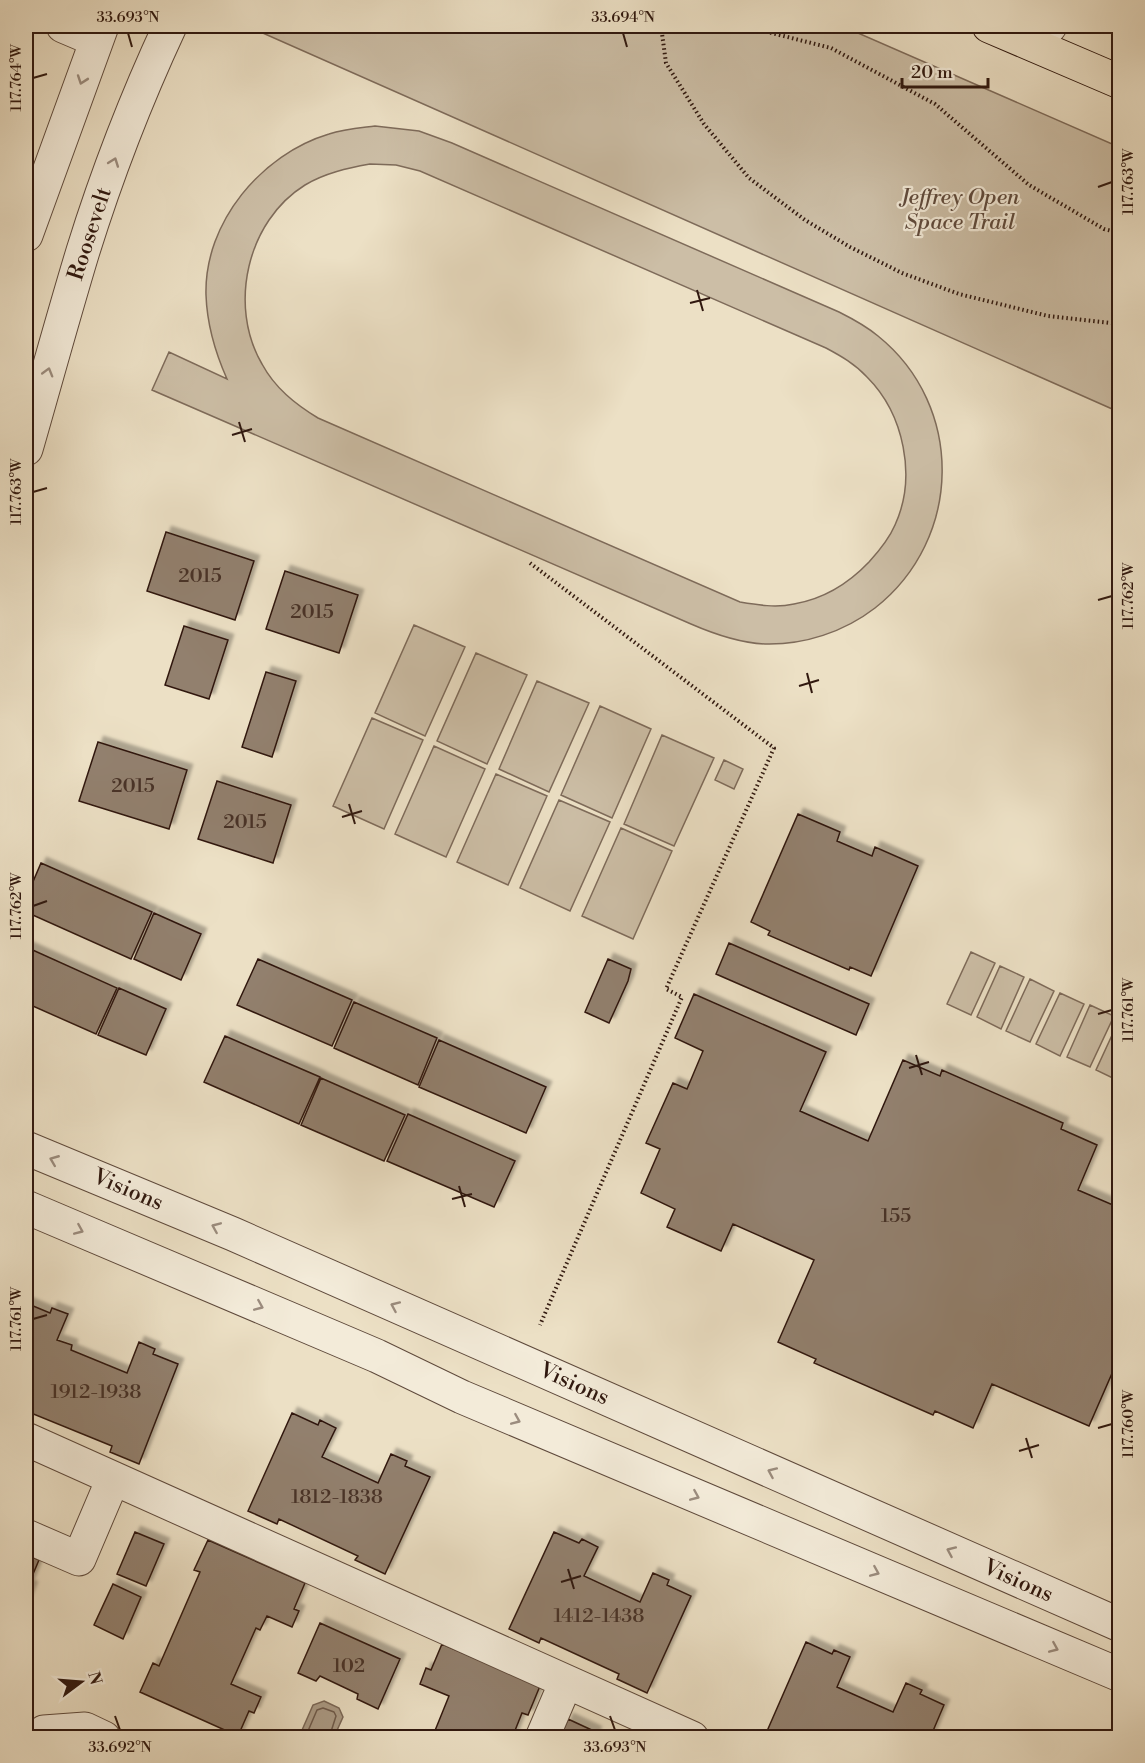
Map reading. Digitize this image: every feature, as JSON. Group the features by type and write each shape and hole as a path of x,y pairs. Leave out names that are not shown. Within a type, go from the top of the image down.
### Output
{"main road":[{"path":"989,26 1041,32 1119,82"}],"street":[{"path":"26,235 99,33 63,26"},
{"name":"Roosevelt","path":"26,448 82,253 145,79 170,26"},
{"name":"Visions","path":"26,1148 233,1234 1119,1625"},
{"name":"Visions","path":"26,1207 377,1356 462,1397 1119,1675"},
{"path":"26,1439 692,1737"},
{"path":"26,1536 79,1559 113,1479"},
{"path":"542,1737 566,1682"},
{"path":"39,1737 44,1732 85,1729 104,1737"}],"path":[{"path":"548,26 671,26"},
{"path":"661,26 666,63 704,124 749,178 804,220 850,247 902,273 959,294 1048,316 1119,324"},
{"path":"744,26 831,48 935,104 1029,184 1104,229 1119,233"},
{"path":"530,563 774,748 666,989 682,997 540,1325"}],"green space":[{"name":"Jeffrey Open Space Trail","path":"247,26 842,26 1119,147 1119,412"},
{"path":"375,126 419,131 452,143 839,312 878,336 906,365 927,398 938,435 942,472 938,510 925,546 904,579 875,608 837,630 809,639 780,644 736,640 691,624 152,390 169,352 227,379 215,348 208,317 206,295 208,268 215,242 226,217 242,195 260,174 281,157 304,144 335,132","holes":["370,164 396,165 420,171 826,348 858,368 880,392 890,409 898,427 906,467 902,506 893,530 880,549 853,577 835,589 805,602 780,606 740,602 318,418 301,407 279,388 267,373 252,341 246,317 245,291 249,266 257,242 269,220 285,201 305,185 329,174 353,167"]},
{"path":"414,625 465,647 425,736 375,713"},
{"path":"476,653 527,675 487,764 437,741"},
{"path":"537,681 589,703 549,792 499,769"},
{"path":"600,706 651,729 612,818 561,795"},
{"path":"372,718 423,740 384,829 333,806"},
{"path":"662,735 714,758 674,846 624,824"},
{"path":"434,746 485,769 446,857 395,834"},
{"path":"724,760 743,769 734,789 715,780"},
{"path":"496,774 547,796 508,885 457,862"},
{"path":"559,800 610,822 570,911 520,888"},
{"path":"621,828 672,851 633,939 582,916"},
{"path":"971,952 995,963 971,1015 947,1004"},
{"path":"1000,966 1024,977 1001,1029 977,1017"},
{"path":"1030,979 1054,991 1030,1042 1006,1031"},
{"path":"1060,993 1084,1004 1060,1056 1036,1044"},
{"path":"1090,1005 1114,1016 1090,1067 1067,1057"},
{"path":"1119,1020 1119,1081 1096,1070"}],"water":[{"path":"324,1701 339,1708 343,1717 334,1737 299,1737 313,1705"}],"building":[{"path":"166,532 254,561 235,620 147,591"},
{"path":"285,571 358,595 339,653 266,629"},
{"path":"184,626 228,640 209,699 165,685"},
{"path":"266,672 296,681 272,757 242,747"},
{"path":"98,742 187,770 169,829 79,801"},
{"path":"217,781 291,805 273,863 198,839"},
{"path":"798,814 840,832 837,841 872,856 875,847 918,866 871,976 850,967 849,970 768,935 770,931 751,922"},
{"path":"41,863 152,912 131,959 26,912 26,898"},
{"path":"154,913 201,934 181,980 134,959"},
{"path":"729,943 869,1004 856,1035 716,974"},
{"path":"26,947 117,988 96,1034 26,1003"},
{"path":"258,959 352,1000 332,1046 237,1005"},
{"path":"608,959 631,969 609,1023 585,1012"},
{"path":"119,988 166,1009 146,1055 98,1035"},
{"path":"694,994 826,1052 800,1111 868,1141 903,1060 940,1076 942,1070 1063,1123 1061,1129 1097,1145 1078,1190 1120,1208 1120,1355 1089,1426 992,1384 973,1428 935,1411 933,1415 814,1363 816,1359 778,1342 814,1260 733,1224 721,1251 667,1227 675,1209 641,1193 660,1149 646,1143 673,1083 687,1089 703,1051 675,1038"},
{"path":"354,1002 437,1038 418,1085 334,1048"},
{"path":"225,1036 320,1077 299,1124 204,1082"},
{"path":"439,1040 546,1087 526,1133 419,1087"},
{"path":"321,1078 405,1115 384,1161 301,1125"},
{"path":"408,1114 515,1161 494,1207 387,1161"},
{"path":"26,1303 50,1313 52,1308 68,1314 57,1340 72,1345 71,1350 127,1373 139,1342 155,1349 153,1354 178,1364 139,1464 110,1452 112,1446 26,1411"},
{"path":"292,1413 318,1425 320,1420 336,1428 322,1457 378,1483 391,1454 407,1461 405,1466 430,1477 385,1574 355,1560 358,1556 279,1519 277,1524 248,1511"},
{"path":"135,1532 164,1544 146,1586 117,1574"},
{"path":"554,1532 579,1543 582,1539 598,1547 584,1576 640,1602 653,1573 669,1580 667,1585 691,1596 647,1693 617,1679 619,1674 541,1638 539,1643 509,1629"},
{"path":"208,1540 305,1583 294,1609 299,1611 292,1627 267,1616 260,1630 256,1628 231,1684 261,1697 254,1713 249,1711 238,1736 140,1692 153,1663 159,1666 200,1572 194,1570"},
{"path":"26,1554 39,1560 28,1586 32,1587 26,1602"},
{"path":"113,1584 141,1597 123,1639 94,1625"},
{"path":"320,1623 400,1659 378,1709 357,1699 358,1694 320,1676 316,1681 298,1673"},
{"path":"806,1642 832,1654 834,1650 850,1657 837,1687 893,1712 906,1683 922,1690 920,1694 944,1705 930,1738 764,1738"},
{"path":"442,1644 540,1686 528,1715 522,1713 512,1738 432,1738 449,1696 420,1684 426,1668 431,1670"},
{"path":"568,1719 596,1732 594,1738 560,1738"}]}
